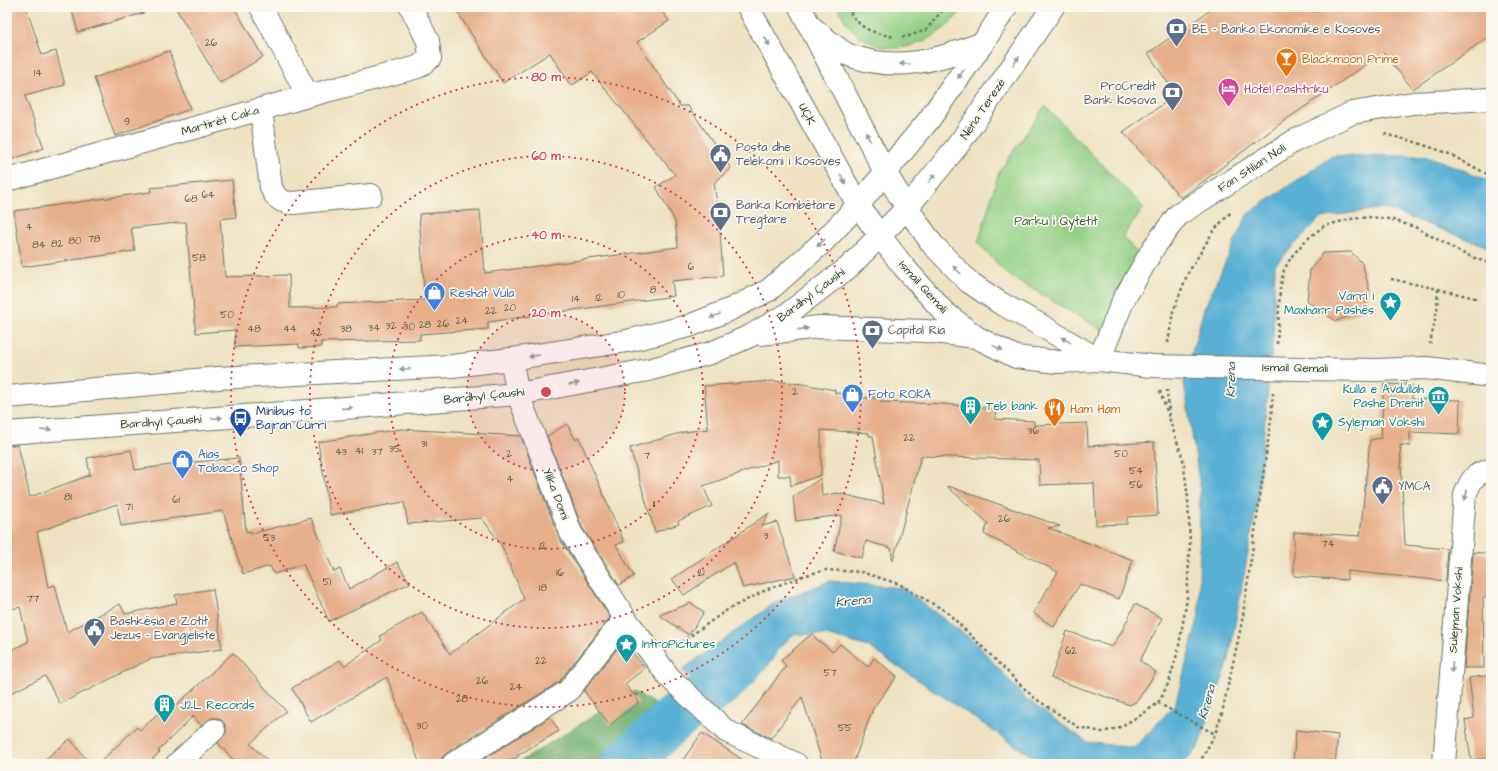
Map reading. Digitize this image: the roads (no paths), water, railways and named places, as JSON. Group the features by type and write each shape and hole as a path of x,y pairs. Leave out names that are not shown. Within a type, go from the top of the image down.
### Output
{"street":[{"path":"260,7 308,96"},
{"name":"Martirët Caka","path":"7,180 418,67 430,58 428,41 411,7"},
{"name":"UÇK","path":"748,7 858,205"},
{"path":"7,397 218,378 452,366 627,342 689,326 729,310 769,290 823,242 858,205 928,121 983,43 1006,7"},
{"name":"Nëna Terezë","path":"907,208 958,145 1053,7"},
{"path":"804,16 848,54 883,64 912,64 946,57 983,43"},
{"path":"804,16 886,172 907,208"},
{"name":"Fan Stilian Noli","path":"1099,360 1123,301 1154,247 1178,215 1294,141 1352,113 1413,103 1491,99"},
{"path":"261,110 271,187 278,200 285,203 293,203 371,195"},
{"name":"Ismail Qemali","path":"858,205 903,266 944,312 976,337 1016,357 1058,362 1099,360 1152,366 1378,370 1426,368 1491,376"},
{"name":"Ismail Qemali","path":"907,208 933,245 969,282 1000,303 1099,360"},
{"name":"Bardhyl Çaushi","path":"7,433 518,394 648,370 711,353 750,336 786,316 849,267 907,208"},
{"path":"750,336 819,327 925,331 976,337"},
{"name":"Yllka Domi","path":"511,359 518,394 571,533 625,618 662,668 726,731 796,764"},
{"name":"Sulejman Vokshi","path":"1444,764 1465,495 1472,479 1484,471 1491,470"},
{"path":"452,764 568,692 625,618"},
{"path":"177,764 214,730"}],"water":[{"path":"1332,156 1428,156 1491,181 1491,248 1384,208 1320,218 1275,265 1273,335 1257,503 1228,663 1197,750 1182,764 1043,764 869,647 826,635 794,634 721,702 682,670 776,602 830,581 902,588 975,642 1026,699 1087,742 1134,748 1175,705 1199,616 1200,486 1184,382 1204,309 1247,215"}],"waterway":[{"name":"Krena","path":"624,764 627,763 669,723 723,681 754,647"}],"place":[{"name":"BE - Banka Ekonomike e Kosoves","path":"1176,48"},
{"name":"Blackmoon Prime","path":"1286,78"},
{"name":"Hotel Pashtriku","path":"1229,108"},
{"name":"ProCredit Bank Kosova","path":"1172,112"},
{"name":"Posta dhe Telekomi i Kosoves","path":"720,174"},
{"name":"Banka Kombëtare Tregtare","path":"721,232"},
{"name":"Reshat Vula","path":"434,312"},
{"name":"Varri i Maxharr Pashës","path":"1390,322"},
{"name":"Capital Ria","path":"873,350"},
{"name":"Foto ROKA","path":"852,414"},
{"name":"Kulla e Avdullah Pashe Drenit","path":"1439,416"},
{"name":"Teb bank","path":"970,426"},
{"name":"Ham Ham","path":"1054,428"},
{"name":"Minibus to Bajran Curri","path":"240,438"},
{"name":"Sylejman Vokshi","path":"1323,442"},
{"name":"Aias Tobacco Shop","path":"182,480"},
{"name":"YMCA","path":"1383,506"},
{"name":"Bashkësia e Zotit Jezus - Evangjeliste","path":"94,648"},
{"name":"IntroPictures","path":"627,664"},
{"name":"J2L Records","path":"165,724"}],"park label":[{"name":"Parku i Qytetit","path":"1056,221"}]}
